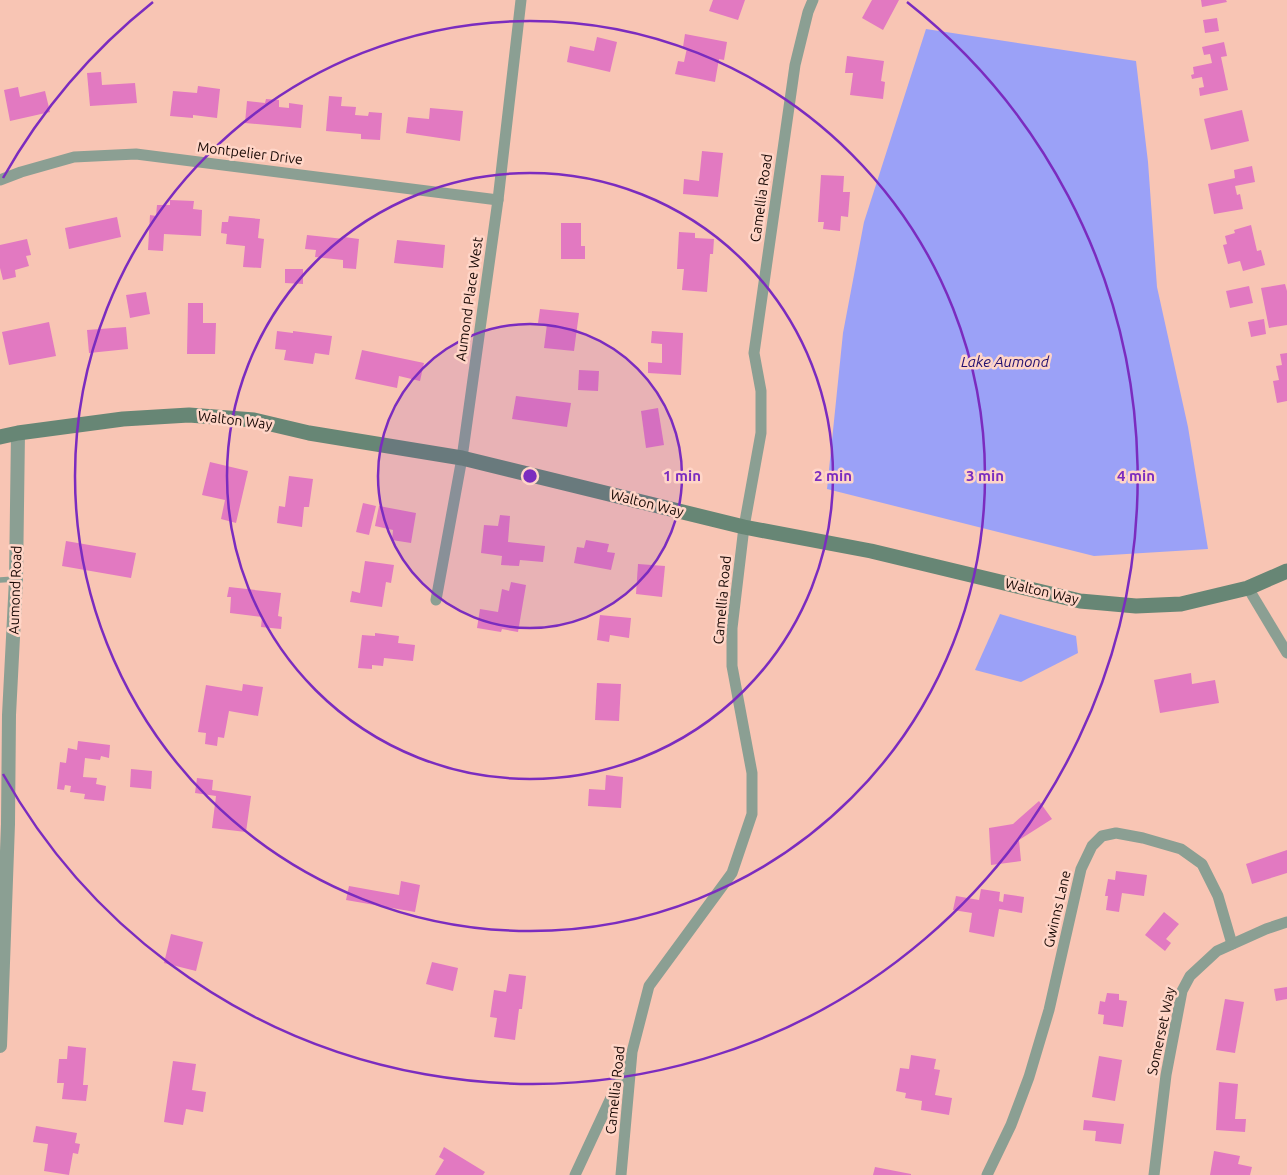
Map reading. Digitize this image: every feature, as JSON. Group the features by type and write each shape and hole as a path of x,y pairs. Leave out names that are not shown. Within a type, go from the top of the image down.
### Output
{"main road":[{"name":"Walton Way","path":"0,437 123,419 189,415 254,420 309,433 462,458 744,527 871,551 1080,601 1136,606 1181,604 1248,588 1287,571"}],"street":[{"name":"Aumond Place West","path":"436,600 462,458 498,200 521,0"},
{"name":"Camellia Road","path":"621,1175 632,1052 649,986 732,873 752,814 752,773 732,666 732,628 744,527 761,433 761,391 754,353 795,65 808,12 813,0"},
{"name":"Montpelier Drive","path":"0,180 74,157 136,154 498,200"},
{"name":"Aumond Road","path":"0,1046 8,824 5,714 16,579 18,433"},
{"path":"1248,588 1287,653"},
{"name":"Gwinns Lane","path":"987,1175 1011,1125 1030,1077 1049,1010 1081,869 1092,846 1102,836 1116,833 1143,838 1181,849 1202,864 1218,896 1232,944"},
{"name":"Somerset Way","path":"1154,1175 1166,1074 1182,991 1190,976 1217,951 1266,929 1287,922"},
{"path":"575,1175 632,1052"}],"lane":[{"path":"0,580 16,579"}],"water":[{"name":"Lake Aumond","path":"926,29 1136,61 1148,162 1157,287 1188,427 1208,549 1094,556 827,489 843,333 864,222"},
{"path":"1000,614 1076,636 1078,653 1021,682 975,670"}],"building":[{"path":"713,0 745,0 738,20 709,11"},
{"path":"872,0 899,0 883,30 862,18"},
{"path":"1201,0 1226,0 1227,2 1202,7"},
{"path":"1217,18 1219,31 1205,33 1203,20"},
{"path":"685,34 727,42 724,60 719,59 715,82 675,74 678,61 684,62 687,48 683,47"},
{"path":"597,37 617,42 610,72 567,62 570,46 594,51"},
{"path":"1224,42 1227,56 1221,57 1228,90 1200,96 1199,88 1204,87 1202,77 1192,79 1191,75 1194,74 1193,67 1212,63 1210,54 1204,55 1202,47"},
{"path":"847,56 884,61 881,81 885,82 883,99 850,95 853,73 845,73"},
{"path":"101,72 102,85 135,83 137,103 90,106 87,73"},
{"path":"198,86 220,89 217,118 193,115 193,118 170,116 173,91 197,93"},
{"path":"18,87 20,97 45,91 50,112 10,121 4,90"},
{"path":"329,96 342,97 341,106 356,107 355,115 368,116 369,112 382,113 380,140 361,139 361,134 326,131"},
{"path":"266,99 279,100 279,107 289,108 289,103 303,105 301,128 245,123 247,101 265,103"},
{"path":"430,108 463,111 460,141 406,133 408,117 429,119"},
{"path":"1242,110 1249,141 1211,150 1204,119"},
{"path":"702,151 723,153 718,197 683,194 684,179 699,181"},
{"path":"1252,166 1255,182 1235,186 1237,195 1240,194 1243,209 1214,214 1208,184 1235,178 1234,170"},
{"path":"821,175 844,176 843,192 850,192 848,217 841,216 840,231 823,229 824,222 818,222"},
{"path":"170,200 194,201 193,209 202,210 201,236 164,234 163,251 148,250 150,215 156,216 157,205 170,205"},
{"path":"229,216 260,219 258,238 264,239 261,268 243,267 245,246 226,244 227,234 221,233 222,222 228,222"},
{"path":"117,217 121,237 69,249 65,228"},
{"path":"561,223 581,223 581,246 585,246 585,259 561,259"},
{"path":"1251,225 1257,251 1261,250 1265,265 1243,271 1240,261 1228,264 1223,245 1227,244 1225,236 1235,233 1234,230"},
{"path":"679,232 695,233 695,238 714,239 713,254 710,254 707,292 682,290 684,269 677,269"},
{"path":"307,235 359,239 356,269 343,268 343,260 315,257 316,250 305,249"},
{"path":"27,239 31,255 26,256 29,266 15,270 16,277 3,280 0,268 0,245"},
{"path":"397,240 445,245 443,268 394,263"},
{"path":"285,269 303,269 303,284 285,283"},
{"path":"1285,284 1287,291 1287,325 1269,328 1261,288"},
{"path":"1249,286 1253,303 1230,308 1226,291"},
{"path":"146,292 150,314 130,318 126,295"},
{"path":"188,303 203,303 203,323 216,323 215,354 187,354"},
{"path":"540,309 579,313 574,351 544,348 547,324 538,323"},
{"path":"1264,319 1266,334 1251,337 1248,322"},
{"path":"49,322 56,356 9,365 2,332"},
{"path":"126,327 128,349 89,353 87,330"},
{"path":"277,331 332,336 329,355 315,353 313,364 284,360 286,350 275,349"},
{"path":"652,331 683,333 681,375 648,373 648,362 662,363 662,344 651,343"},
{"path":"362,350 424,363 420,381 399,376 397,388 355,379"},
{"path":"1287,353 1287,401 1277,403 1273,381 1279,380 1276,366 1282,365 1280,354"},
{"path":"579,370 599,371 598,391 578,390"},
{"path":"516,396 571,403 567,427 512,419"},
{"path":"658,408 664,445 646,448 641,411"},
{"path":"210,462 248,471 236,523 221,519 225,500 202,495"},
{"path":"289,476 313,479 309,507 304,507 302,527 277,523 279,506 285,507"},
{"path":"363,503 376,506 369,535 356,532"},
{"path":"379,506 416,513 411,543 392,540 393,530 375,526"},
{"path":"500,515 510,516 508,542 545,546 543,562 520,560 519,566 501,565 502,556 481,553 484,525 498,526"},
{"path":"586,540 609,544 607,552 615,553 611,570 574,563 577,547 584,548"},
{"path":"66,541 136,553 131,578 62,566"},
{"path":"365,561 394,565 391,583 386,582 382,607 350,602 352,591 360,593"},
{"path":"638,564 665,566 662,597 636,594"},
{"path":"511,582 526,585 518,632 502,629 501,632 477,628 480,609 498,612 502,589 509,591"},
{"path":"229,587 281,593 278,616 282,617 281,629 261,627 262,617 230,613 231,597 227,597"},
{"path":"600,615 631,618 629,638 610,635 609,642 597,640"},
{"path":"375,633 399,636 398,643 415,645 413,661 384,658 383,666 372,665 372,669 358,668 362,635 375,636"},
{"path":"1191,673 1192,684 1215,680 1219,703 1160,713 1154,680"},
{"path":"597,683 621,684 619,721 595,720"},
{"path":"243,684 263,687 258,716 229,711 224,738 218,737 217,746 205,744 206,733 198,732 206,685 242,691"},
{"path":"78,741 110,745 109,758 101,756 100,760 85,758 83,777 97,778 96,784 106,786 104,801 84,799 85,794 70,792 71,786 65,785 64,790 57,789 60,762 66,763 68,748 77,750"},
{"path":"131,769 152,771 151,789 130,787"},
{"path":"606,775 623,777 621,808 588,806 589,789 605,790"},
{"path":"197,778 213,780 212,790 251,796 246,832 212,828 216,796 195,793"},
{"path":"1039,801 1052,819 1019,840 1021,861 991,865 989,828 1013,824"},
{"path":"1287,850 1287,873 1252,884 1246,864"},
{"path":"1116,871 1147,875 1144,896 1122,893 1119,912 1106,910 1108,896 1105,896 1108,879 1115,880"},
{"path":"401,881 420,885 415,912 346,900 349,886 399,895"},
{"path":"981,889 1000,892 999,901 1003,902 1004,894 1024,897 1022,913 999,909 994,937 969,932 972,913 953,910 956,896 979,900"},
{"path":"1164,912 1179,924 1166,939 1171,943 1165,951 1145,935"},
{"path":"171,934 203,942 196,971 164,963"},
{"path":"432,962 458,968 453,991 426,984"},
{"path":"509,974 526,976 522,1009 519,1009 515,1040 494,1037 497,1018 490,1017 494,990 506,992"},
{"path":"1287,987 1287,999 1276,1001 1274,989"},
{"path":"1107,993 1119,994 1119,1000 1127,1001 1123,1027 1103,1024 1104,1015 1098,1014 1100,1001 1105,1002"},
{"path":"1225,999 1244,1002 1235,1053 1216,1050"},
{"path":"68,1046 86,1048 83,1085 88,1085 86,1101 62,1099 64,1083 57,1083 59,1059 67,1059"},
{"path":"911,1055 936,1059 934,1069 940,1070 935,1095 952,1098 949,1115 921,1110 922,1101 905,1098 906,1093 896,1091 900,1068 909,1069"},
{"path":"1099,1056 1122,1060 1115,1101 1092,1097"},
{"path":"173,1061 196,1064 192,1090 206,1092 203,1112 186,1109 183,1125 164,1122"},
{"path":"1219,1082 1238,1084 1235,1119 1246,1119 1245,1132 1216,1130"},
{"path":"1084,1120 1124,1124 1121,1144 1095,1141 1096,1131 1083,1130"},
{"path":"36,1126 77,1133 75,1143 80,1144 78,1154 73,1153 69,1175 44,1171 48,1144 33,1142"},
{"path":"444,1147 485,1172 483,1175 435,1175 444,1160 439,1157"},
{"path":"1214,1151 1240,1156 1238,1164 1252,1167 1250,1175 1210,1175"},
{"path":"875,1167 911,1174 911,1175 873,1175"}]}
